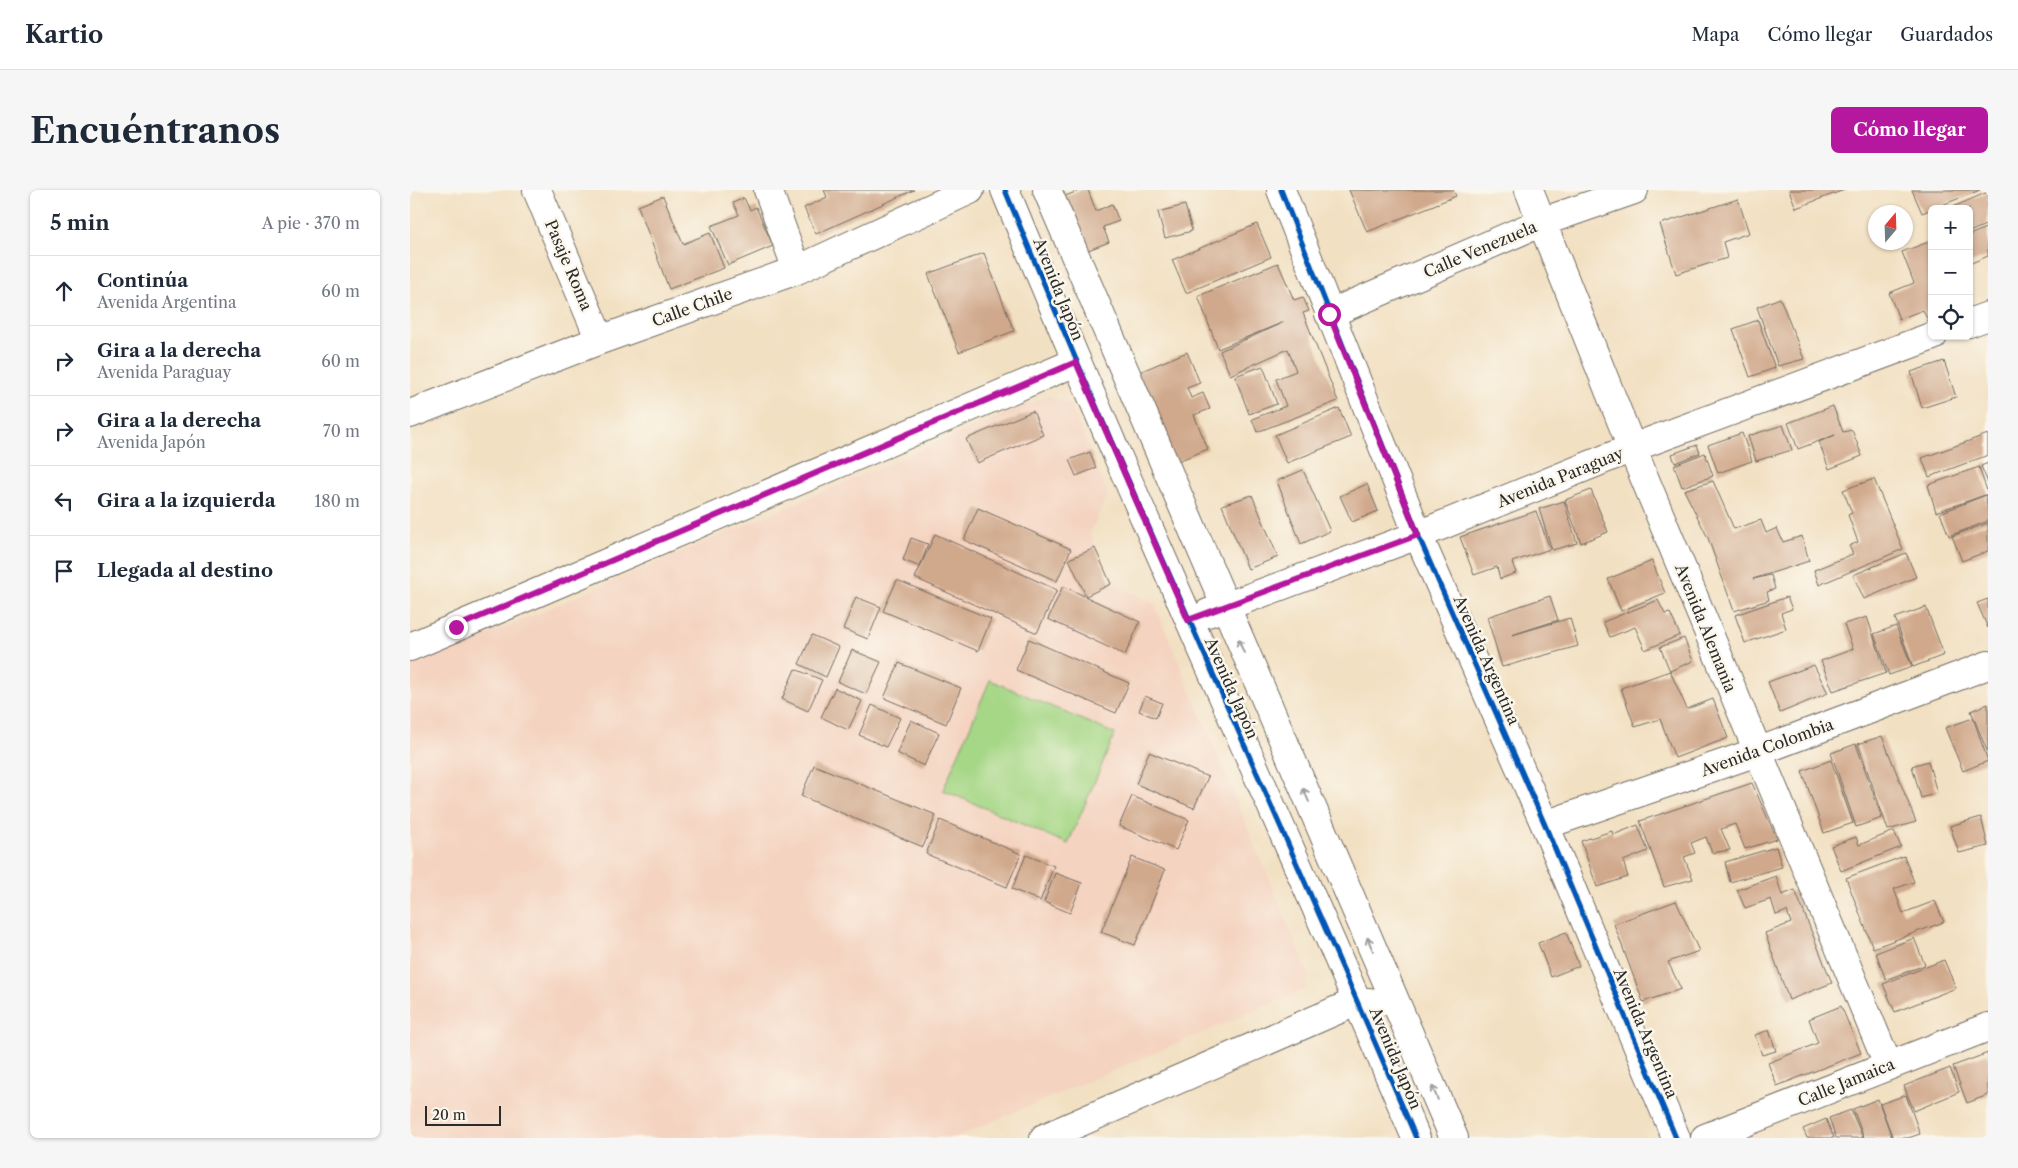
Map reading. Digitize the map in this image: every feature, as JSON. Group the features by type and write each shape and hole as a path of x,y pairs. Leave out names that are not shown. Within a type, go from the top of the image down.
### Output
{"street":[{"name":"Pasaje Roma","path":"537,190 600,340"},
{"path":"768,190 797,270"},
{"name":"Calle Chile","path":"410,414 600,340 797,270 970,190"},
{"name":"Avenida Japón","path":"1005,190 1076,362 1188,620 1358,1001 1416,1138"},
{"name":"Avenida Japón","path":"1047,190 1454,1138"},
{"name":"Avenida Argentina","path":"1281,190 1418,535 1546,826 1676,1138"},
{"name":"Avenida Alemania","path":"1529,190 1632,448 1888,1065"},
{"name":"Calle Venezuela","path":"1329,314 1542,222 1634,190"},
{"path":"1973,322 1988,316"},
{"name":"Avenida Paraguay","path":"1188,620 1225,608 1418,535 1632,448 1928,338"},
{"path":"410,647 1076,362"},
{"name":"Avenida Colombia","path":"1546,826 1757,752 1988,665"},
{"path":"1044,1138 1358,1001 1397,1005"},
{"name":"Calle Jamaica","path":"1705,1138 1988,1027"}],"shaded area":[{"path":"1049,395 1071,406 1108,495 1090,533 1111,584 1154,603 1309,974 1304,990 953,1138 410,1138 410,668"}],"green space":[{"path":"990,680 1115,734 1068,844 943,790"}],"building":[{"path":"824,190 914,190 816,234 804,208 827,197"},
{"path":"1081,190 1088,190 1096,211 1112,204 1119,221 1103,227 1109,242 1078,254 1057,199"},
{"path":"1349,190 1453,190 1456,196 1367,232"},
{"path":"1789,190 1844,190 1796,208"},
{"path":"1912,190 1980,190 1942,205 1928,205 1928,211 1922,213"},
{"path":"1988,192 1988,224 1973,230 1973,205 1957,205"},
{"path":"663,196 683,244 710,233 724,268 669,289 638,206"},
{"path":"744,198 750,210 756,207 773,246 728,265 711,226 739,215 733,203"},
{"path":"1738,199 1749,233 1723,242 1727,258 1676,274 1660,224"},
{"path":"1185,205 1192,231 1165,238 1158,212"},
{"path":"1257,224 1271,257 1186,293 1172,260"},
{"path":"1988,227 1988,256 1973,262 1973,250 1973,233"},
{"path":"1928,242 1928,321 1923,310 1899,319 1889,293 1914,283 1902,252 1913,250 1913,248"},
{"path":"984,253 1014,331 959,352 928,274"},
{"path":"1278,263 1294,300 1303,297 1309,311 1303,313 1338,401 1257,432 1252,419 1286,406 1276,379 1296,371 1288,349 1230,375 1220,351 1284,322 1218,349 1198,296"},
{"path":"1780,298 1804,359 1778,366 1757,307"},
{"path":"1758,320 1775,368 1750,377 1733,329"},
{"path":"1187,352 1200,383 1187,388 1191,398 1203,393 1210,409 1194,415 1208,449 1168,465 1132,375"},
{"path":"1944,361 1956,397 1922,408 1911,372"},
{"path":"1263,366 1277,404 1249,414 1235,376"},
{"path":"1833,406 1843,432 1852,430 1862,456 1829,469 1819,442 1835,435 1798,449 1788,423"},
{"path":"1339,408 1351,437 1287,463 1275,435"},
{"path":"1033,411 1043,435 977,463 966,439"},
{"path":"1783,425 1792,450 1756,461 1748,436"},
{"path":"1742,433 1752,461 1718,473 1708,445"},
{"path":"1988,434 1988,455 1929,477 1922,458"},
{"path":"1697,445 1700,453 1675,463 1672,454"},
{"path":"1090,452 1096,468 1076,476 1069,460"},
{"path":"1705,453 1713,476 1682,487 1674,465"},
{"path":"1988,463 1988,483 1981,466"},
{"path":"1979,467 1988,494 1936,512 1928,485"},
{"path":"1303,470 1330,531 1301,544 1277,481"},
{"path":"1874,479 1903,549 1819,585 1814,570 1853,554 1849,546 1858,542 1848,515 1852,513 1843,490"},
{"path":"1713,481 1734,529 1761,520 1766,533 1777,528 1783,542 1802,536 1809,561 1753,579 1771,575 1775,589 1767,592 1769,600 1734,611 1708,538 1684,490"},
{"path":"1367,484 1378,511 1352,522 1340,496"},
{"path":"1591,490 1608,532 1581,543 1565,500"},
{"path":"1252,495 1278,557 1248,569 1222,505"},
{"path":"1986,495 1988,521 1949,536 1940,513"},
{"path":"1564,501 1577,543 1552,550 1539,509"},
{"path":"978,508 1071,549 1057,581 964,540"},
{"path":"1536,511 1550,549 1512,562 1516,573 1500,579 1497,567 1474,575 1460,537"},
{"path":"1988,523 1988,551 1962,561 1952,536"},
{"path":"935,534 1057,590 1037,633 915,578"},
{"path":"911,538 928,544 920,567 903,560"},
{"path":"1095,548 1111,584 1086,596 1069,559"},
{"path":"1906,553 1916,577 1864,599 1853,575"},
{"path":"1652,561 1665,593 1621,611 1608,579"},
{"path":"897,580 991,619 978,651 883,611"},
{"path":"1063,586 1140,622 1125,655 1048,619"},
{"path":"1550,596 1558,620 1512,635 1570,618 1578,646 1502,667 1487,617"},
{"path":"856,597 881,607 868,639 843,629"},
{"path":"1787,597 1792,609 1781,613 1786,629 1745,643 1735,615"},
{"path":"1988,599 1988,628 1977,603"},
{"path":"1658,600 1665,614 1670,613 1680,635 1645,650 1635,627 1610,637 1603,622"},
{"path":"1926,607 1944,655 1913,667 1895,618"},
{"path":"1867,617 1886,673 1833,691 1821,661 1853,649 1844,624"},
{"path":"1896,626 1912,667 1889,675 1874,634"},
{"path":"812,635 839,647 826,677 799,664"},
{"path":"1684,638 1693,661 1670,671 1660,647"},
{"path":"1029,639 1129,683 1116,713 1016,670"},
{"path":"852,650 881,662 866,694 838,682"},
{"path":"899,663 961,688 946,724 884,698"},
{"path":"1814,665 1828,693 1780,713 1768,682"},
{"path":"795,669 822,680 808,711 782,699"},
{"path":"1670,671 1687,709 1713,699 1728,738 1675,758 1660,719 1635,727 1621,688"},
{"path":"835,688 862,701 848,730 821,717"},
{"path":"1145,696 1162,703 1156,718 1139,711"},
{"path":"1988,704 1988,753 1971,711"},
{"path":"872,705 900,718 886,747 859,735"},
{"path":"1973,718 1988,761 1963,771 1945,728"},
{"path":"911,720 939,733 924,766 897,753"},
{"path":"1882,736 1916,822 1888,830 1858,744"},
{"path":"1856,744 1882,818 1856,827 1831,753"},
{"path":"1149,752 1208,777 1194,808 1136,784"},
{"path":"1831,760 1853,823 1824,833 1802,771"},
{"path":"1928,761 1937,793 1921,798 1912,766"},
{"path":"814,765 936,815 923,847 801,796"},
{"path":"1752,783 1777,839 1745,849 1735,824 1721,829 1730,850 1712,853 1706,837 1691,843 1695,853 1684,857 1693,879 1664,887 1640,821"},
{"path":"1132,796 1189,820 1176,850 1119,826"},
{"path":"1981,817 1988,846 1959,853 1950,826"},
{"path":"940,820 1021,854 1007,887 926,854"},
{"path":"1638,825 1648,851 1623,861 1628,877 1597,887 1581,841 1612,831 1613,835"},
{"path":"1894,831 1901,847 1841,871 1831,846 1856,837 1859,845"},
{"path":"1776,847 1782,867 1730,882 1725,862"},
{"path":"1026,855 1054,866 1040,901 1012,889"},
{"path":"1904,856 1914,882 1894,889 1903,913 1935,901 1944,922 1873,948 1846,878"},
{"path":"1132,857 1165,870 1135,945 1101,932"},
{"path":"1055,873 1082,883 1070,913 1044,902"},
{"path":"1776,876 1782,895 1795,890 1832,983 1789,1000 1765,933 1791,923 1787,911 1776,915 1771,899 1745,908 1737,890"},
{"path":"1676,901 1699,951 1668,962 1681,989 1643,1002 1614,924"},
{"path":"1566,932 1579,966 1551,977 1538,943"},
{"path":"1914,938 1925,965 1886,980 1876,953"},
{"path":"1944,960 1956,988 1895,1012 1883,984"},
{"path":"1841,1006 1861,1053 1777,1086 1768,1063 1818,1043 1809,1019"},
{"path":"1769,1030 1776,1051 1762,1055 1755,1035"},
{"path":"1988,1053 1988,1095 1967,1103 1953,1066"},
{"path":"1950,1068 1959,1092 1914,1111 1904,1086"},
{"path":"1906,1095 1920,1134 1908,1138 1893,1138 1880,1104"},
{"path":"1878,1099 1892,1138 1864,1138 1853,1109"},
{"path":"1851,1110 1863,1138 1836,1138 1829,1118"},
{"path":"1826,1119 1834,1138 1807,1138 1803,1129"}],"cycle path":[{"path":"1005,190 1157,547 1416,1138"},
{"path":"1281,190 1418,535 1545,825 1676,1138"}],"route":[{"path":"456,627 1076,362 1188,620 1225,608 1418,535 1329,314"}]}
